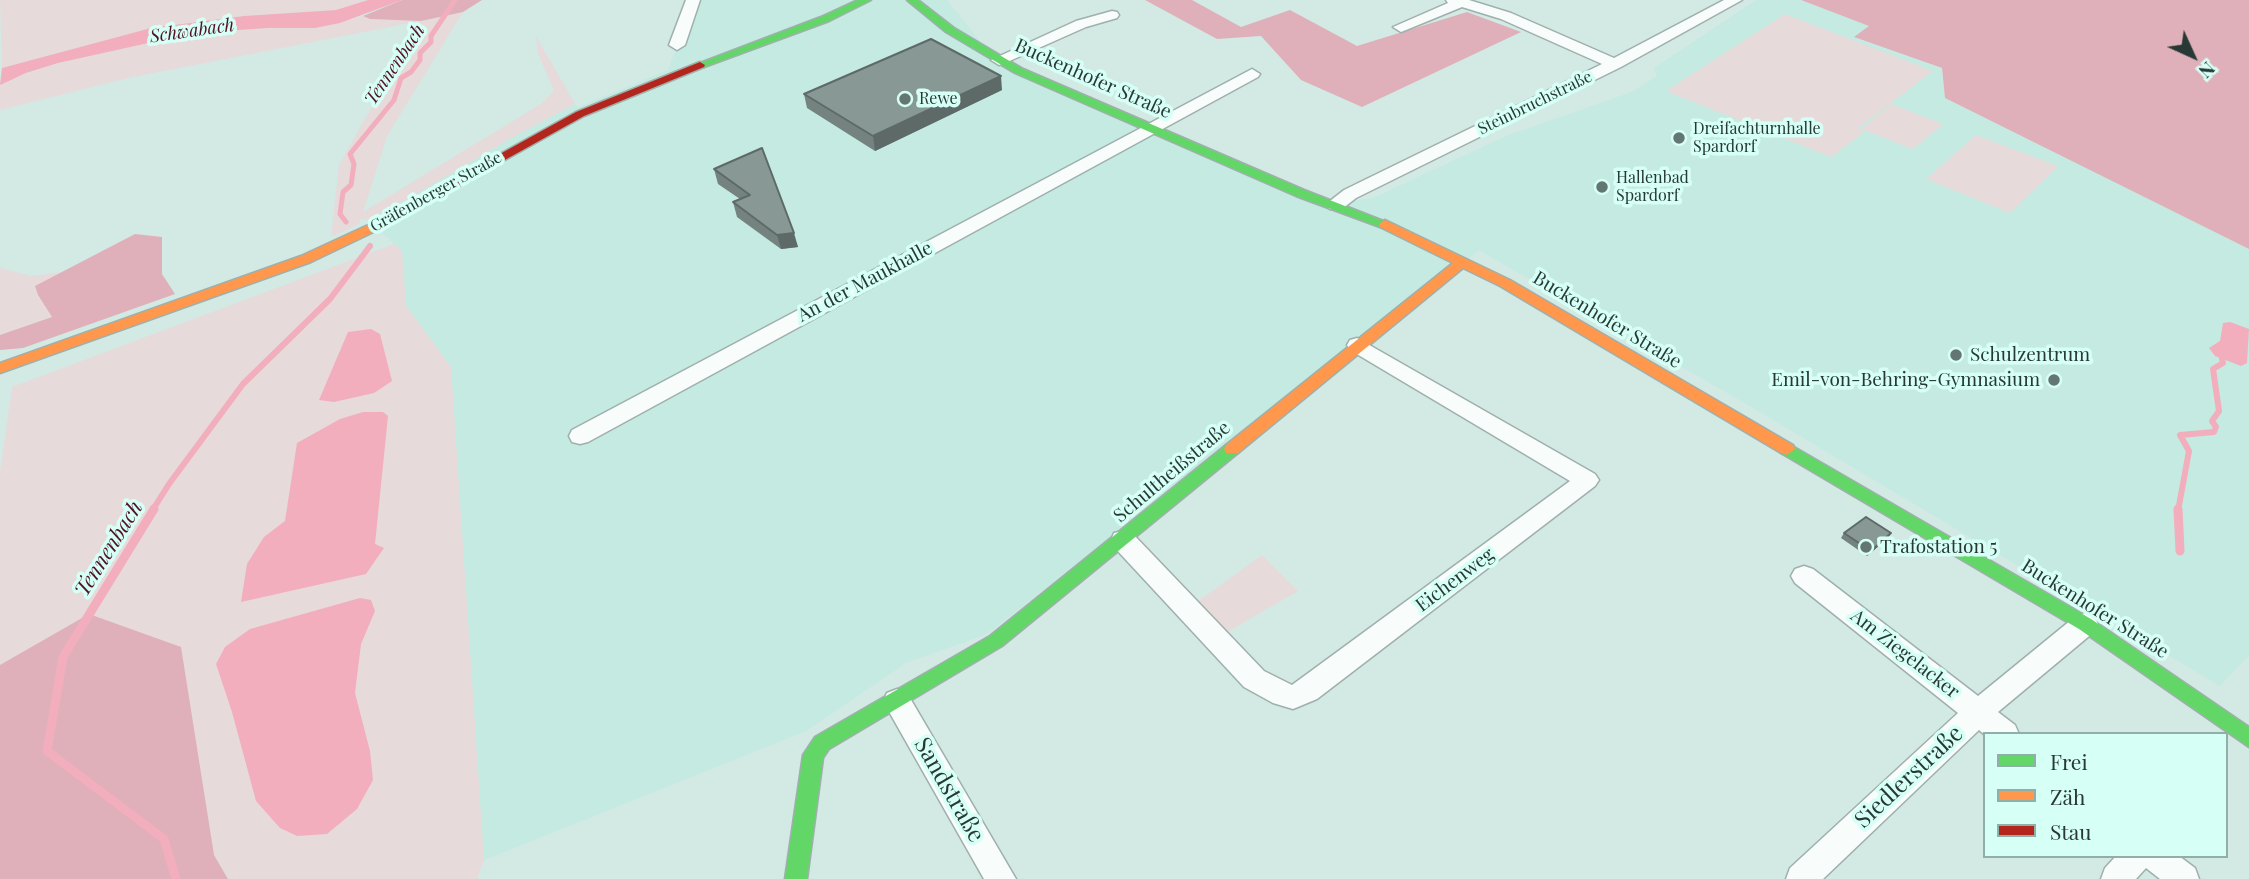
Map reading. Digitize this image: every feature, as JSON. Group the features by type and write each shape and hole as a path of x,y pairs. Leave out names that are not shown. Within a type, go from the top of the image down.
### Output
{"street":[{"path":"677,45 693,0"},
{"name":"Gräfenberger Straße","path":"0,368 306,259 396,216 580,114 661,80 825,19 866,0"},
{"name":"Buckenhofer Straße","path":"912,0 950,30 999,60 1300,193 1373,218 1463,261 2085,624 2249,738"},
{"name":"Steinbruchstraße","path":"1336,205 1362,188 1615,64 1735,0"},
{"path":"1401,27 1458,1 1515,19 1615,64"},
{"path":"999,60 1050,37 1112,15"},
{"name":"An der Maukhalle","path":"580,436 1252,74"},
{"name":"Schultheißstraße","path":"796,879 816,751 826,741 996,641 1463,261"},
{"name":"Eichenweg","path":"1123,540 1254,679 1283,695 1293,696 1307,691 1587,480 1357,345"},
{"name":"Am Ziegelacker","path":"1804,576 2003,732"},
{"name":"Siedlerstraße","path":"1801,879 1979,712 2085,624"},
{"name":"Sandstraße","path":"897,701 1001,879"},
{"path":"2116,879 2135,858"},
{"path":"2157,858 2184,879"}],"shaded area":[{"path":"0,0 368,0 336,10 244,16 151,28 2,68"},
{"path":"402,0 482,0 463,12 421,21 370,19 363,16"},
{"path":"695,0 947,0 994,59 1328,204 1373,198 1506,136 1632,92 1657,76 1654,68 1756,0 1801,0 1870,26 1855,38 1941,68 1945,98 2249,249 2249,655 2220,686 1743,402 1479,250 987,634 906,663 806,731 484,860 451,367 406,306 402,251 368,220 575,104 578,107 668,70"},
{"path":"1145,0 1192,0 1241,27 1290,10 1357,46 1467,12 1521,32 1362,107 1301,80 1261,36 1217,39"},
{"path":"1801,0 2249,0 2249,249 1945,98 1942,68 1854,37 1869,26"},
{"path":"463,12 387,136 363,212 541,104 554,91 538,53 536,36 575,104 413,196 368,220 360,219 359,224 331,237 339,165 420,21 128,78 0,110 0,85 5,81 58,63 162,40 210,32 315,28 363,16 370,19 421,21"},
{"path":"1785,14 1933,71 1858,128 1864,132 1831,157 1666,91"},
{"path":"1891,104 1943,124 1913,149 1861,129"},
{"path":"1976,135 2058,166 2010,213 1926,179"},
{"path":"135,234 162,237 162,274 175,294 23,348 0,350 0,335 52,317 35,286"},
{"path":"394,244 402,251 406,306 451,367 484,860 477,879 228,879 214,855 0,665 0,472 12,387"},
{"path":"0,268 31,276 64,272 36,286 38,295 52,317 0,335"},
{"path":"1262,555 1298,591 1227,632 1197,602"},
{"path":"89,614 181,647 214,855 228,879 0,879 0,665"}],"water":[{"name":"Schwabach","path":"368,0 402,0 340,23 315,28 210,32 162,40 58,63 0,85 2,68 151,28 244,16 336,10"},
{"path":"2230,322 2249,329 2247,363 2241,366 2215,356 2209,348 2220,341 2223,323"},
{"path":"371,329 380,334 392,381 374,393 334,402 319,400 348,332"},
{"path":"363,412 383,412 388,416 375,544 384,548 366,574 241,602 247,564 264,537 285,521 297,443 340,419"},
{"path":"360,598 371,600 375,611 361,644 355,693 370,751 373,780 357,809 327,834 297,836 280,828 256,801 216,664 225,647 250,629"}],"building":[{"name":"Rewe","path":"931,39 1001,76 873,136 804,94"},
{"path":"762,148 794,233 777,235 733,202 750,195 714,169"},
{"name":"Trafostation 5","path":"1866,517 1891,533 1871,551 1844,533"}],"waterway":[{"name":"Tennenbach","path":"346,222 340,214 343,192 351,185 354,164 350,154 394,100 401,78 411,72 420,60 420,53 431,42 431,36 455,0"},
{"name":"Tennenbach","path":"152,511 243,384 330,299 370,246"},
{"path":"2178,511 2189,451 2180,435 2214,432 2216,427 2212,421 2219,411 2213,369 2223,363 2222,359"},
{"name":"Tennenbach","path":"154,509 63,657 47,751 164,839 176,879"},
{"path":"2178,511 2180,551"}],"traffic: fast":[{"path":"700,65 825,19 866,0"},
{"path":"912,0 950,30 1019,71 1300,193 1385,224"},
{"path":"796,879 813,755 822,743 996,641 1232,449"},
{"path":"1787,449 2085,624 2249,738"}],"traffic: slow":[{"path":"0,368 306,259 381,223"},
{"path":"1385,224 1505,283 1787,449"},
{"path":"1232,449 1463,261"}],"traffic: jam":[{"path":"381,223 580,114 700,65"}],"place":[{"name":"Rewe","path":"905,99"},
{"name":"Dreifachturnhalle Spardorf","path":"1679,138"},
{"name":"Hallenbad Spardorf","path":"1602,187"},
{"name":"Schulzentrum","path":"1956,355"},
{"name":"Emil-von-Behring-Gymnasium","path":"2054,380"},
{"name":"Trafostation 5","path":"1866,547"}]}
